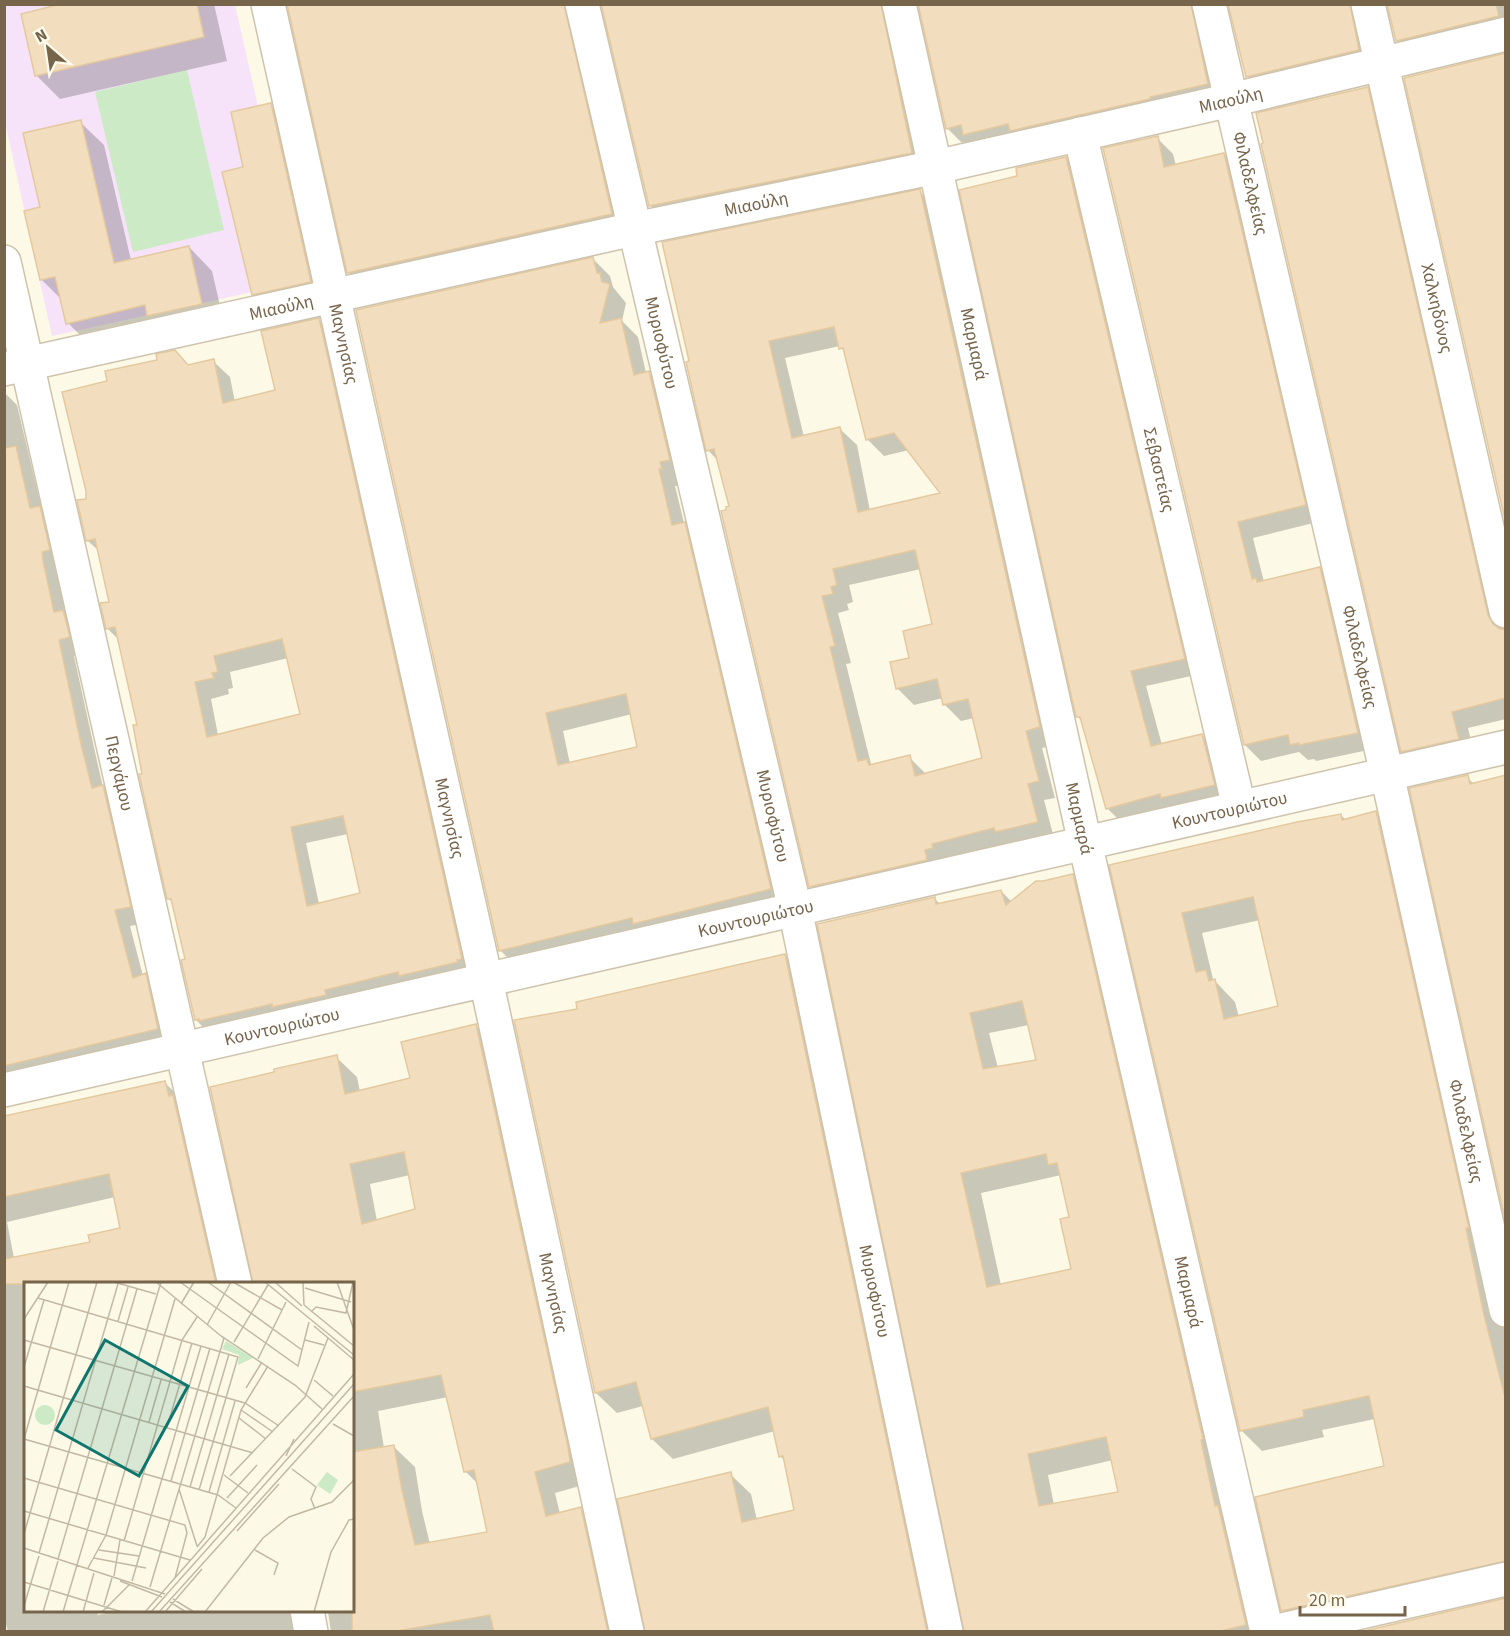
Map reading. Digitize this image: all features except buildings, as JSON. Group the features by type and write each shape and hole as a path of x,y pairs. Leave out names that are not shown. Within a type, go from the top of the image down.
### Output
{"street":[{"name":"Μαγνησίας","path":"268,4 486,980 627,1632"},
{"name":"Μυριοφύτου","path":"582,4 795,909 946,1632"},
{"name":"Μαρμαρά","path":"899,4 1085,843 1267,1632"},
{"name":"Φιλαδελφείας","path":"1209,4 1387,774 1506,1310"},
{"name":"Χαλκηδόνος","path":"1368,4 1506,611"},
{"name":"Μιαούλη","path":"16,367 634,230 936,167 1506,34"},
{"name":"Σεβαστείας","path":"1080,134 1239,807"},
{"name":"Περγάμου","path":"4,261 16,367 184,1050 235,1282"},
{"name":"Κουντουριώτου","path":"4,1090 1506,747"},
{"path":"1273,1632 1506,1579"},
{"path":"307,1612 311,1632"}],"shaded area":[{"path":"4,5 235,5 298,282 52,336 5,122"}],"green space":[{"path":"187,70 224,230 133,252 95,92"}]}
